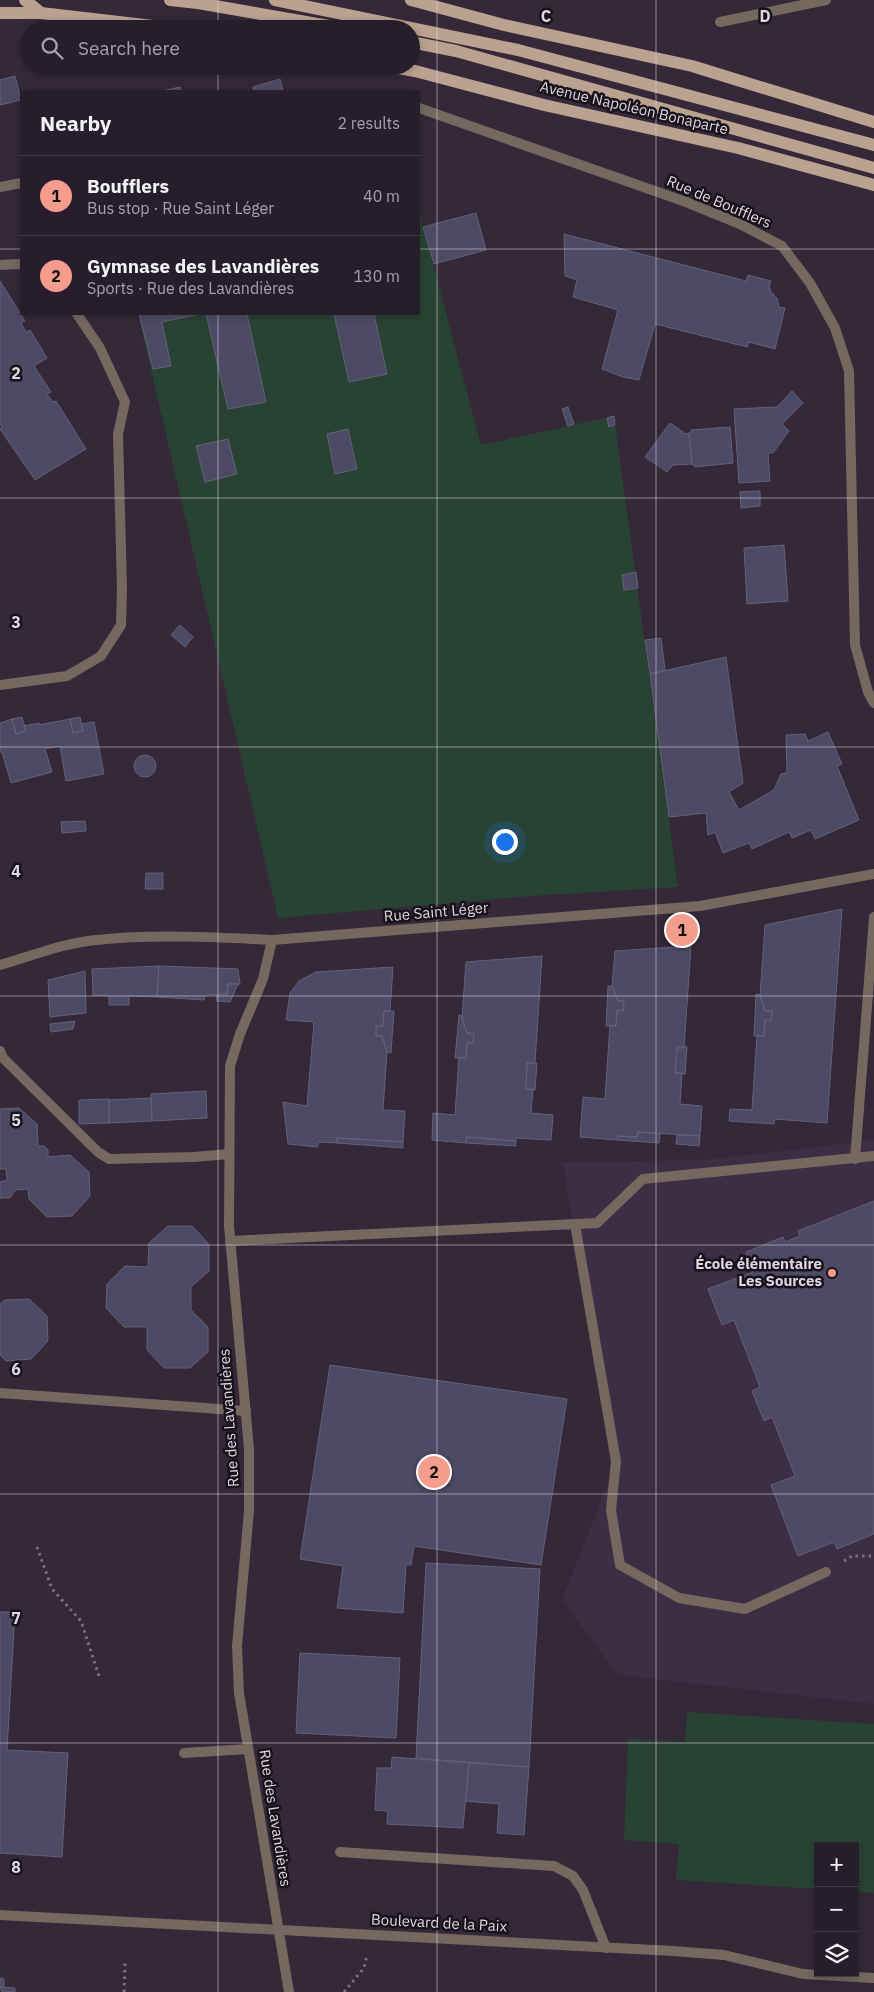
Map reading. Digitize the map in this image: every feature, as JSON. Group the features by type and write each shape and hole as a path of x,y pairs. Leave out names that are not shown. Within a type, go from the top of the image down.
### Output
{"main road":[{"path":"25,0 41,12"},
{"path":"170,0 295,20"},
{"path":"275,0 372,20"},
{"path":"411,0 504,25 692,66 874,122"},
{"path":"0,13 41,12 106,20"},
{"path":"504,25 518,50"},
{"path":"420,30 518,50 874,145"},
{"path":"420,44 456,51 874,168"},
{"name":"Avenue Napoléon Bonaparte","path":"420,72 544,105 738,148 874,185"}],"street":[{"path":"720,22 826,0"},
{"name":"Rue de Boufflers","path":"420,108 686,202 740,224 782,246 810,283 835,328 849,371 855,645 868,692 874,704"},
{"path":"0,188 20,182"},
{"path":"0,265 20,264"},
{"path":"0,685 67,676 101,656 121,625 122,588 118,434 125,402 100,348 78,315"},
{"name":"Rue Saint Léger","path":"0,965 66,946 96,940 218,937 272,940 700,906 874,874"},
{"path":"855,1159 874,917"},
{"name":"Rue des Lavandières","path":"272,940 263,979 240,1034 230,1066 228,1154 230,1241 249,1449 249,1511 237,1646 240,1693 289,1992"},
{"path":"0,1050 3,1058 10,1065 98,1152 109,1158 228,1154"},
{"path":"230,1241 597,1223 643,1179 874,1156"},
{"path":"575,1224 616,1460 611,1510 620,1565 679,1598 745,1609 826,1572"},
{"path":"0,1394 246,1411"},
{"path":"184,1753 248,1748"},
{"path":"340,1852 554,1866 573,1876 583,1890 606,1948"},
{"name":"Boulevard de la Paix","path":"0,1915 372,1933 724,1955 803,1974 874,1978"}],"path":[{"path":"37,1546 52,1589 81,1621 100,1679"},
{"path":"826,1572 852,1556 874,1556"},
{"path":"344,1992 364,1968 372,1933"},
{"path":"124,1992 125,1964"}],"shaded area":[{"path":"874,1140 874,1704 618,1675 562,1600 612,1473 563,1162 704,1160"}],"green space":[{"path":"420,215 481,445 614,416 678,887 532,896 278,918 138,315 420,315"},
{"path":"687,1712 874,1724 874,1893 859,1892 859,1842 814,1842 814,1889 676,1880 679,1844 624,1840 628,1739 685,1742"}],"building":[{"path":"15,76 20,100 0,105 0,80"},
{"path":"280,79 283,90 254,90 253,87"},
{"path":"180,87 181,90 166,90"},
{"path":"476,213 486,250 434,264 423,227"},
{"path":"564,234 746,281 748,275 771,281 769,286 771,292 777,298 779,307 785,308 775,349 749,342 747,347 655,324 639,380 623,377 602,369 618,310 573,297 577,280 565,276"},
{"path":"0,281 25,321 21,323 26,332 30,330 47,358 34,366 51,392 47,394 53,402 56,401 86,449 35,480 0,429 2,427 0,424"},
{"path":"139,315 195,315 162,322 171,366 153,369"},
{"path":"206,315 247,315 266,402 228,409"},
{"path":"334,315 374,315 387,374 349,382"},
{"path":"792,391 803,403 782,424 789,431 773,453 768,453 770,481 739,483 734,409 777,407"},
{"path":"568,407 574,424 568,426 562,409"},
{"path":"614,416 615,425 609,427 607,418"},
{"path":"670,423 686,434 689,433 692,464 673,465 667,472 645,457"},
{"path":"730,427 733,463 695,467 692,464 689,433 691,433 691,430"},
{"path":"348,429 357,469 335,474 327,434"},
{"path":"228,439 237,474 205,482 196,446"},
{"path":"760,491 760,506 741,508 740,492"},
{"path":"784,545 788,601 747,604 744,548"},
{"path":"636,572 638,588 624,590 622,575"},
{"path":"180,625 193,637 185,647 171,635"},
{"path":"661,638 665,670 650,674 645,640"},
{"path":"726,657 743,783 729,792 739,810 774,790 781,774 787,773 786,735 805,734 808,741 828,732 842,764 837,766 859,820 815,839 811,830 792,838 789,832 752,849 749,843 723,853 715,832 708,835 706,813 669,817 650,674"},
{"path":"22,717 26,731 16,734 12,719"},
{"path":"80,717 83,731 73,733 70,719"},
{"path":"12,719 16,734 26,731 24,726 70,719 73,733 83,731 81,724 94,722 104,774 66,781 60,746 45,749 52,772 11,783 2,752 0,752 0,723"},
{"path":"145,755 153,758 156,766 153,774 145,777 137,774 134,766 137,758"},
{"path":"85,821 86,831 62,833 61,822"},
{"path":"146,873 163,873 163,889 145,889"},
{"path":"842,909 827,1123 775,1119 774,1124 729,1121 730,1109 752,1110 757,1035 764,1036 765,1020 771,1021 772,1011 765,1011 760,995 765,925"},
{"path":"691,946 684,1048 677,1048 675,1073 682,1073 680,1104 702,1106 700,1136 638,1132 637,1137 618,1136 617,1140 580,1137 583,1097 605,1099 610,1025 616,1026 617,1010 623,1011 624,1001 618,1001 612,986 615,951"},
{"path":"542,956 535,1063 527,1063 526,1089 533,1089 531,1113 553,1115 551,1140 516,1138 516,1141 466,1137 466,1143 432,1140 433,1113 455,1115 459,1057 466,1058 467,1043 473,1043 474,1034 467,1033 462,1017 466,962"},
{"path":"159,966 238,969 240,984 228,984 227,994 205,995 204,1000 157,997"},
{"path":"159,966 157,997 129,996 129,1005 109,1005 109,996 93,995 92,969"},
{"path":"393,967 390,1011 384,1011 383,1026 376,1026 376,1036 382,1036 387,1052 383,1110 405,1111 403,1142 337,1138 337,1143 318,1142 318,1147 288,1144 283,1102 307,1106 314,1022 286,1020 290,993 299,981 316,972"},
{"path":"85,971 86,1013 50,1017 48,980"},
{"path":"228,984 238,984 230,1002 216,1001 217,994 227,994"},
{"path":"608,986 612,986 618,1001 624,1001 623,1011 617,1010 616,1026 606,1026"},
{"path":"756,994 760,995 765,1011 772,1011 771,1021 765,1020 764,1036 754,1036"},
{"path":"384,1011 394,1011 391,1053 387,1052 382,1036 376,1036 376,1026 383,1026"},
{"path":"459,1015 462,1016 467,1033 474,1034 473,1043 467,1043 466,1058 455,1058"},
{"path":"75,1021 73,1029 51,1032 50,1024"},
{"path":"687,1047 685,1074 675,1073 677,1048"},
{"path":"527,1063 537,1063 535,1090 526,1089"},
{"path":"206,1091 207,1118 152,1121 151,1094"},
{"path":"151,1098 152,1121 109,1123 109,1100"},
{"path":"109,1099 109,1123 79,1124 79,1100"},
{"path":"19,1108 37,1124 38,1146 44,1146 48,1150 48,1157 70,1155 89,1172 90,1196 72,1216 47,1217 29,1199 28,1189 15,1190 10,1198 0,1198 0,1182 7,1180 6,1169 0,1169 0,1109"},
{"path":"638,1132 660,1134 659,1143 617,1140 618,1136 637,1137"},
{"path":"677,1135 700,1136 699,1146 676,1144"},
{"path":"466,1137 516,1141 516,1146 466,1143"},
{"path":"337,1138 403,1142 403,1148 337,1143"},
{"path":"874,1201 874,1534 837,1549 834,1542 798,1556 771,1485 795,1476 772,1417 764,1421 752,1391 760,1387 734,1320 722,1325 708,1289 753,1272 746,1252 783,1237 785,1242 800,1236 798,1231"},
{"path":"168,1226 192,1226 209,1244 209,1271 191,1287 191,1310 208,1327 208,1352 190,1368 164,1368 147,1350 147,1327 124,1327 106,1308 107,1284 125,1266 148,1267 149,1243"},
{"path":"29,1299 47,1316 48,1341 31,1359 6,1361 0,1355 0,1304 5,1300"},
{"path":"330,1365 567,1399 541,1565 414,1546 411,1565 406,1565 403,1613 337,1608 343,1566 300,1559"},
{"path":"426,1563 540,1569 529,1767 416,1758"},
{"path":"0,1612 15,1612 7,1750 68,1753 62,1857 0,1853"},
{"path":"300,1653 400,1658 396,1738 296,1733"},
{"path":"392,1757 469,1763 463,1828 387,1824 388,1811 375,1810 377,1768 391,1768"},
{"path":"469,1763 529,1767 524,1835 497,1833 499,1804 466,1801"},
{"path":"0,1978 4,1979 4,1987 0,1987"},
{"path":"0,1987 15,1988 15,1992 2,1992"}],"place":[{"name":"Boufflers","path":"682,930"},
{"name":"École élémentaire Les Sources","path":"832,1273"},
{"name":"Gymnase des Lavandières","path":"434,1472"}]}
